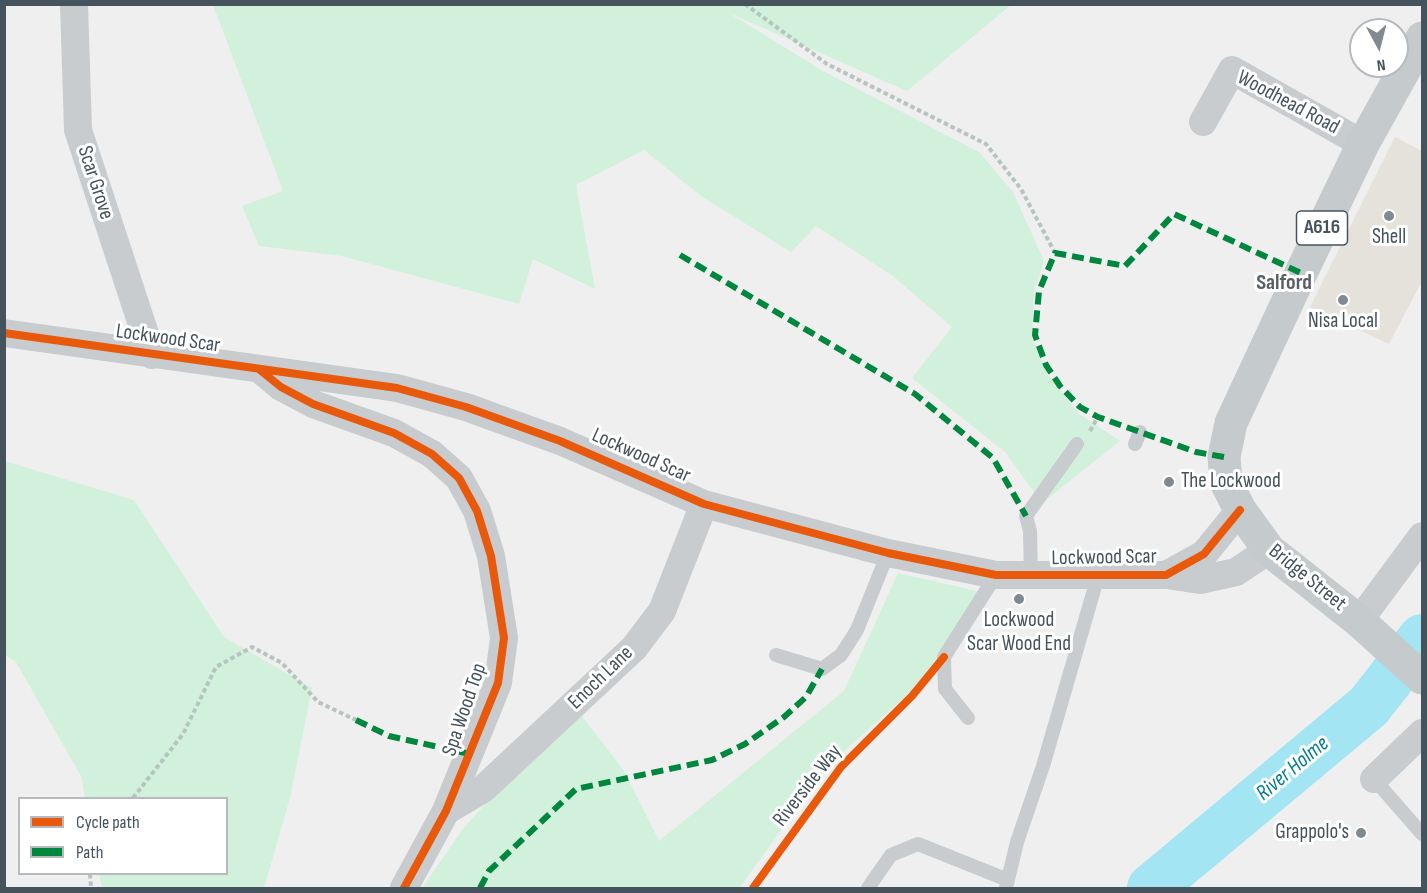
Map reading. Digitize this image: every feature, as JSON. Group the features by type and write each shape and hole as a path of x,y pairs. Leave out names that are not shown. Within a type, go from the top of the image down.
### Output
{"main road":[{"name":"Woodhead Road","path":"1231,423 1363,144 1422,38"},
{"name":"Bridge Street","path":"1231,423 1224,457 1226,482 1240,510 1269,550 1368,628 1422,678"}],"street":[{"name":"Scar Grove","path":"74,4 78,130 152,355"},
{"name":"Woodhead Road","path":"1203,122 1232,70 1363,144"},
{"name":"Lockwood Scar","path":"4,333 397,388 466,407 560,441 704,504 888,553 996,575 1031,577 1166,575 1204,554 1240,510"},
{"name":"Spa Wood Top","path":"260,370 281,387 313,404 394,433 432,454 459,478 477,511 491,556 504,638 498,683 446,811 404,888"},
{"name":"Enoch Lane","path":"446,811 483,789 634,648 662,611 704,504"},
{"path":"1368,628 1422,536"},
{"path":"1166,575 1200,580 1236,572 1269,550"},
{"path":"1374,779 1422,733"}],"lane":[{"path":"1031,577 1030,531 1026,516 1077,444"},
{"path":"776,654 822,669 841,655 857,630 888,553"},
{"path":"968,718 945,688 944,657 996,575"},
{"path":"868,888 891,855 918,844 1007,884 1055,706 1098,576"},
{"path":"1374,779 1414,819 1422,834"}],"path":[{"path":"745,4 827,64 986,144 1021,189 1055,253"},
{"path":"134,797 183,734 216,667 252,647 282,663 318,702 356,720"}],"shaded area":[{"name":"Shell","path":"1395,137 1422,151 1422,281 1389,344 1310,307"}],"green space":[{"path":"213,5 1011,5 907,91 729,13 823,71 979,152 1013,192 1044,261 1034,292 1032,337 1048,375 1078,413 1120,441 1042,503 1005,452 912,378 952,327 893,276 816,226 791,252 701,196 644,150 576,185 595,289 533,259 519,304 342,256 259,246 242,206 283,191"},
{"path":"5,461 134,500 224,637 312,688 290,798 264,888 102,888 99,875 228,875 228,797 85,797 82,778 16,662 5,655"},
{"path":"898,573 981,592 951,642 909,693 828,766 739,888 422,888 465,826 576,708 624,771 659,841 844,691"}],"waterway":[{"name":"River Holme","path":"1151,888 1369,706 1422,638"}],"marked path":[{"path":"1224,457 1196,452 1098,417 1080,407 1060,386 1046,365 1035,335 1039,291 1055,253 1125,266 1174,214 1301,273"},
{"path":"680,255 915,394 993,458 1026,516"},
{"path":"480,888 489,871 576,789 712,760 745,744 784,717 806,697 822,669"},
{"path":"356,720 389,736 470,754"}],"cycle path":[{"path":"4,333 397,388 466,407 560,441 704,504 888,553 996,575 1166,575 1204,554 1240,510"},
{"path":"260,370 281,387 313,404 394,433 432,454 459,478 477,511 491,556 504,638 498,683 446,811 404,888"},
{"name":"Riverside Way","path":"753,888 841,767 912,696 944,657"}],"place":[{"name":"Shell","path":"1389,216"},
{"name":"Nisa Local","path":"1343,300"},
{"name":"The Lockwood","path":"1169,482"},
{"name":"Lockwood Scar Wood End","path":"1019,599"},
{"name":"Grappolo's","path":"1361,833"}],"district":[{"name":"Salford","path":"1284,283"}]}
